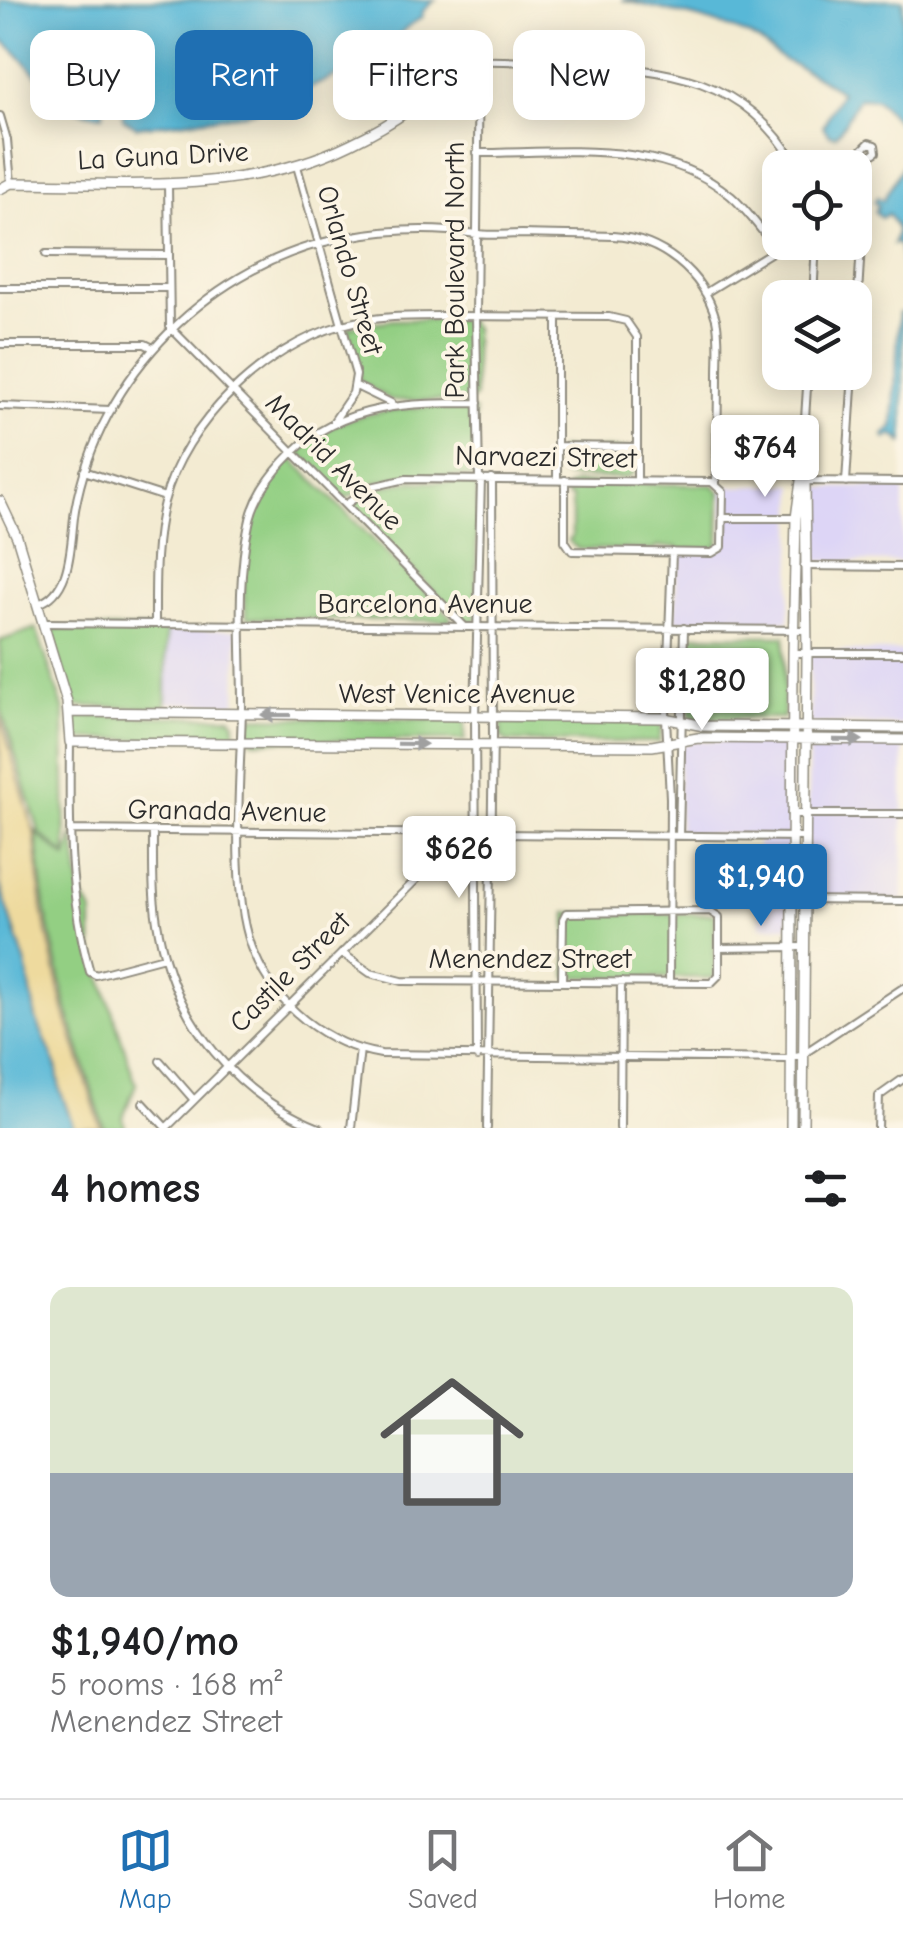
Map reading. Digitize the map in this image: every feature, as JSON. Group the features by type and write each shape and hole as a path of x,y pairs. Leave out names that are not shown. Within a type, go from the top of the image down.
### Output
{"street":[{"path":"493,63 643,68 693,80 759,115 787,150"},
{"path":"0,116 7,140 11,183 0,190"},
{"name":"La Guna Drive","path":"11,183 168,184 241,178 297,166 393,120"},
{"name":"Park Boulevard North","path":"477,1057 474,716 480,479 476,316 478,120"},
{"path":"478,153 618,154 668,162 705,178 729,195 762,233"},
{"name":"Orlando Street","path":"297,166 355,372 356,386 330,426"},
{"path":"168,184 168,321 172,330"},
{"path":"38,604 52,596 68,565 84,471 111,410 153,348 228,285 277,260 319,244 390,232 614,236 639,239 677,260 705,293 718,332 716,483 722,492 724,518 723,545 718,551 570,550 565,541 557,446 557,317"},
{"path":"46,254 168,255"},
{"path":"705,293 762,258"},
{"path":"0,288 168,288"},
{"path":"154,624 156,544 165,498 194,439 232,390 278,356 342,325 400,317 619,318 635,329 638,340 636,480"},
{"name":"Madrid Avenue","path":"172,330 465,626"},
{"path":"0,344 146,344 153,348"},
{"name":"Orlando Street","path":"356,386 397,404"},
{"path":"798,837 806,814 807,653 798,486 803,481 807,390"},
{"path":"846,482 852,390"},
{"path":"478,403 397,404 330,426 292,452 263,490 251,515 244,562 242,625 240,898 246,930 260,967 288,1006 311,1025 360,1049 399,1056 792,1059 903,988"},
{"path":"0,406 111,410"},
{"path":"557,446 637,447"},
{"path":"84,471 165,498"},
{"name":"Narvaezi Street","path":"345,505 368,489 388,482 480,479 716,483"},
{"path":"487,1128 493,745 492,480"},
{"path":"803,481 903,482"},
{"path":"0,501 14,530 70,712 70,872 90,972 96,975 164,957"},
{"path":"724,518 801,518"},
{"path":"669,983 666,718 672,552"},
{"path":"801,566 903,567"},
{"path":"791,1128 792,947 798,900 798,837 792,814 793,653 801,566"},
{"name":"Barcelona Avenue","path":"44,624 806,630"},
{"path":"680,836 684,628"},
{"path":"793,653 903,653"},
{"name":"West Venice Avenue","path":"70,712 666,718 704,726 903,728"},
{"name":"West Venice Avenue","path":"70,742 666,745 698,738 903,740"},
{"path":"792,814 903,814"},
{"name":"Granada Avenue","path":"70,830 798,837"},
{"path":"153,833 154,904 164,957 188,1018 226,1067 268,1102 319,1128"},
{"path":"444,834 444,848 490,848"},
{"name":"Castile Street","path":"166,1128 444,848"},
{"path":"798,900 903,901"},
{"path":"798,900 804,947 803,1128"},
{"path":"562,982 566,913 716,913 720,920 719,948 804,947"},
{"name":"Menendez Street","path":"342,954 363,970 391,979 713,983 719,973 719,948"},
{"path":"620,1128 621,982"},
{"path":"351,1128 360,1049"},
{"path":"160,1061 194,1100"},
{"path":"878,1128 879,1096 903,1079"},
{"path":"144,1103 166,1128"}],"shaded area":[{"path":"795,485 789,621 675,621 678,553 712,553 725,547 723,487"},
{"path":"903,487 903,562 812,561 813,488"},
{"path":"51,630 237,630 236,704 73,702"},
{"path":"810,651 903,651 903,725 810,724"},
{"path":"698,741 790,742 789,926 761,927 758,835 679,833 679,746"},
{"path":"809,742 903,743 903,902 806,901"}],"green space":[{"path":"467,319 474,328 475,398 470,401 391,400 360,381 348,327 392,320"},
{"path":"466,405 475,412 473,476 399,477 377,482 345,499 300,454 312,439 351,419 400,409"},
{"path":"559,449 631,449 635,454 634,473 625,478 565,477 560,472"},
{"path":"292,459 451,621 247,618 243,577 256,509 278,472"},
{"path":"405,482 472,482 477,487 476,620 472,622 461,619 352,508 352,503 381,487"},
{"path":"575,483 713,485 720,492 719,544 712,549 578,549 568,541 572,537 572,498 567,497 568,487"},
{"path":"36,628 64,711 66,855 40,834 0,706 0,641"},
{"path":"56,628 166,629 166,708 74,706 51,635"},
{"path":"690,635 785,636 784,718 690,718"},
{"path":"77,716 231,717 235,736 228,740 78,739 73,735 73,720"},
{"path":"251,717 465,720 465,740 253,741 247,726"},
{"path":"502,720 658,721 662,726 659,742 507,742 501,737"},
{"path":"76,824 81,894 92,911 92,949 136,1084 123,1117 125,1128 104,1128 67,1009 45,908 36,830 67,858"},
{"path":"567,913 715,914 714,978 567,977"}],"sand":[{"path":"0,716 34,831 42,909 64,1010 101,1128 74,1128 60,1090 56,1065 36,1019 26,965 0,885"}],"water":[{"path":"0,0 435,0 422,12 423,17 404,30 333,30 333,77 313,87 313,30 175,30 175,120 195,120 137,127 125,120 155,120 155,30 30,30 30,69 0,39"},
{"path":"622,0 903,0 903,127 876,99 859,98 835,136 828,134 823,126 841,92 828,83 735,30"},
{"path":"903,165 903,266 899,244 893,244 896,226 888,214 881,218 875,212 878,205 874,202 877,197 883,200"},
{"path":"903,312 903,443 893,434 886,439 884,435 893,427 899,313"},
{"path":"0,885 26,965 36,1019 56,1065 60,1090 74,1128 0,1128"}]}
